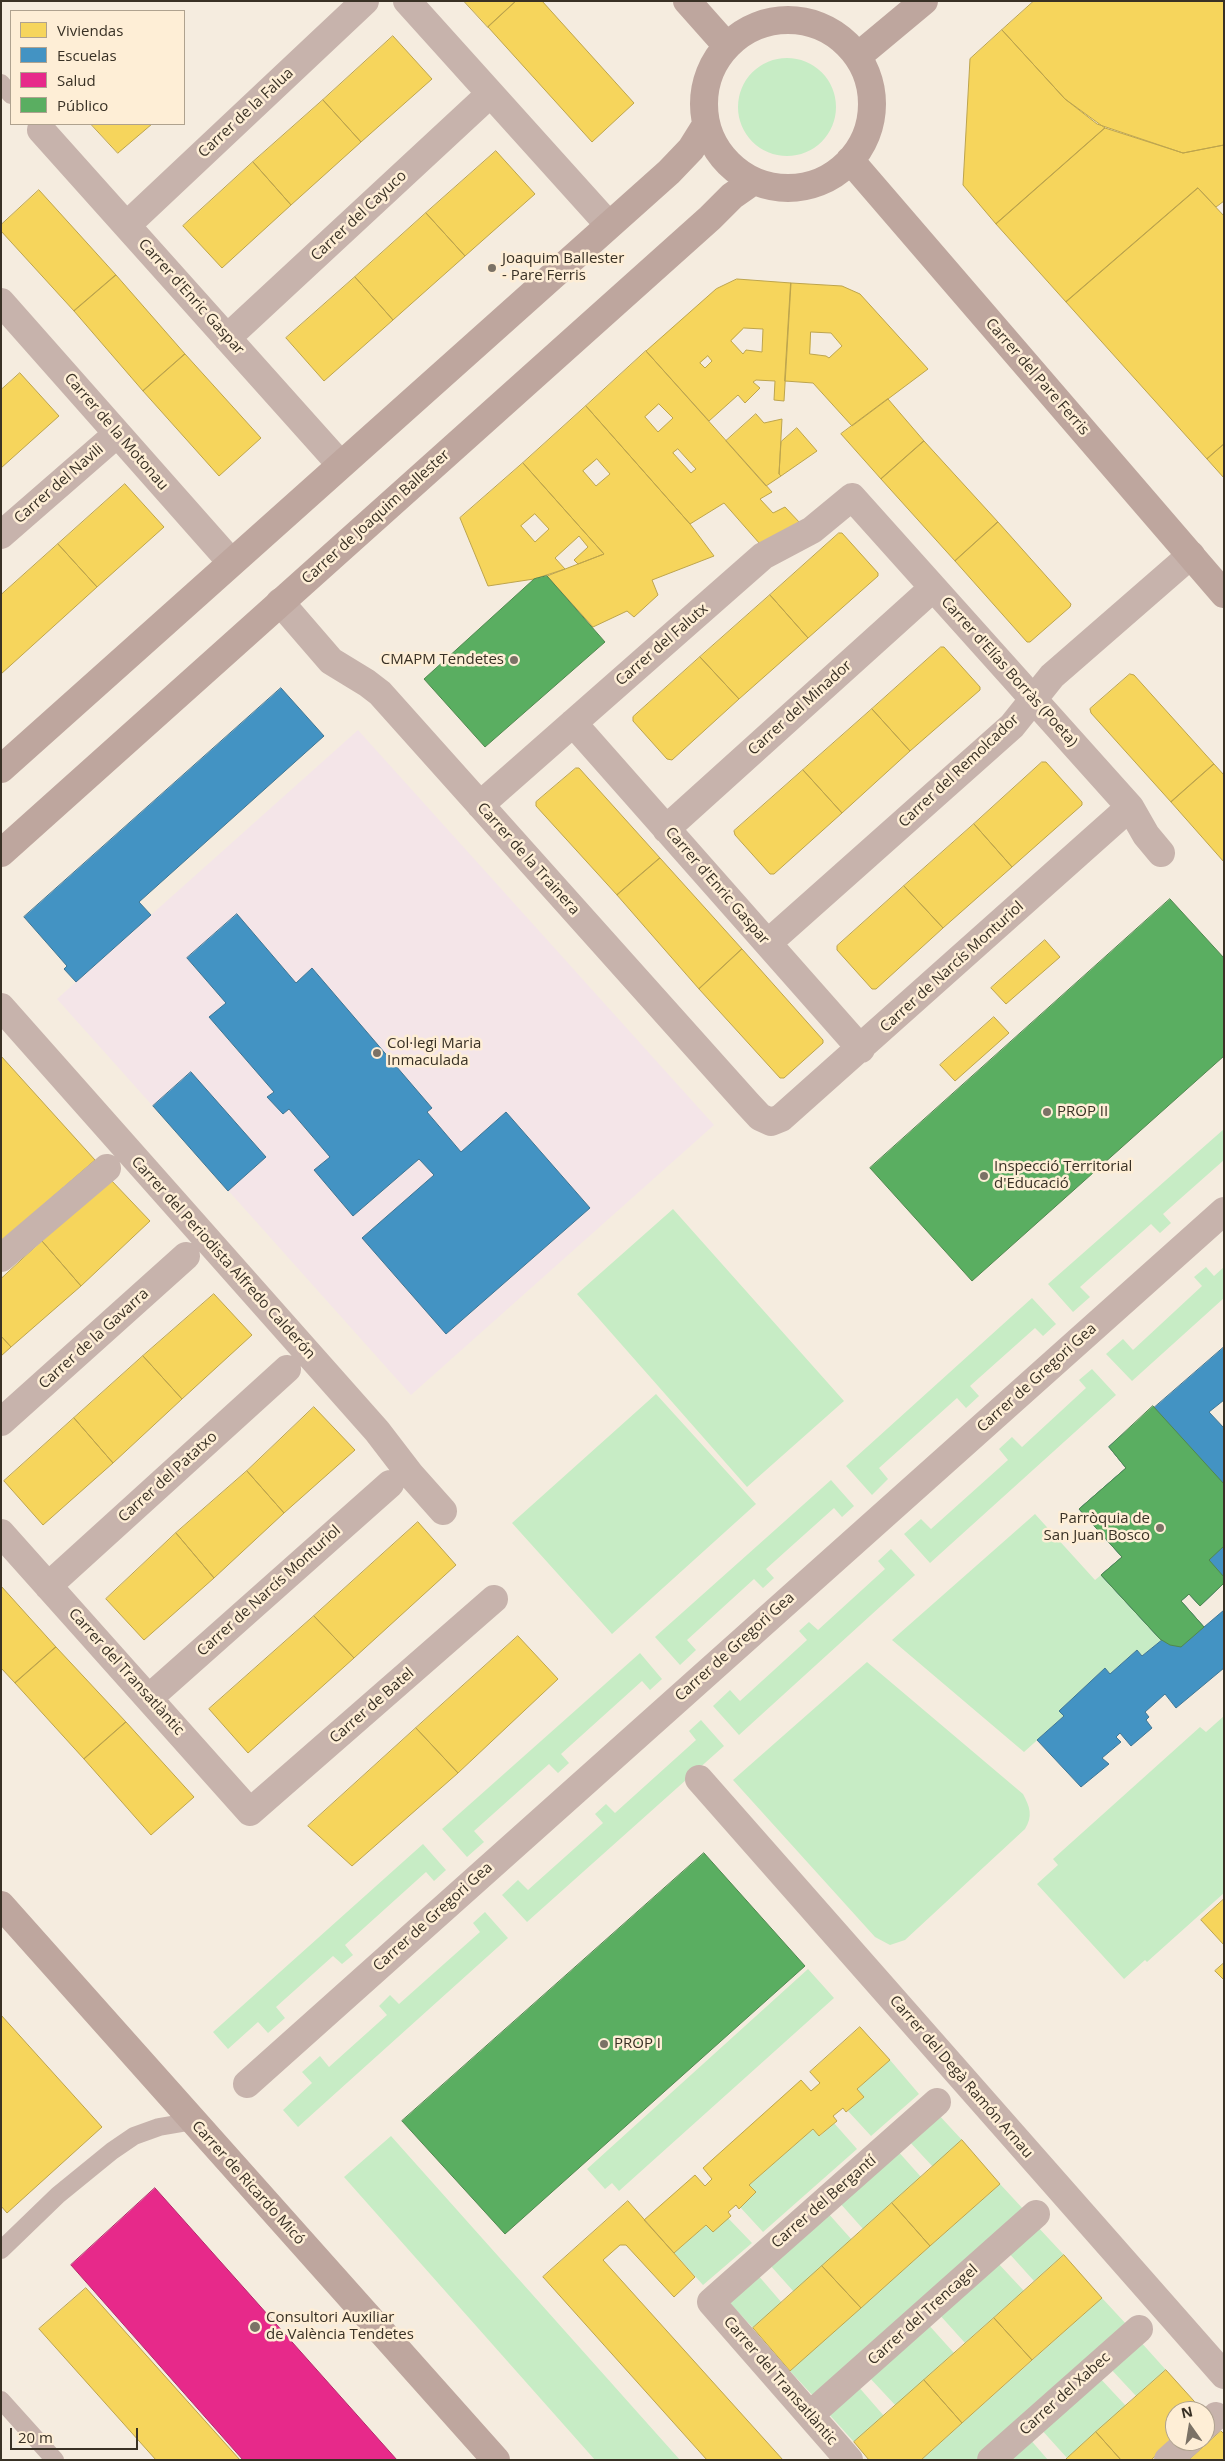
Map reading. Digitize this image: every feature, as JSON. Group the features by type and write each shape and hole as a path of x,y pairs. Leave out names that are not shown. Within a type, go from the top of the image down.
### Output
{"street":[{"name":"Carrer de la Falua","path":"127,226 365,1"},
{"path":"407,1 608,224"},
{"path":"688,1 726,46"},
{"path":"858,56 924,1"},
{"path":"780,20 810,23 837,35 858,56 868,76 872,98 871,113 863,142 850,160 829,178 804,187 777,187 752,182 722,157 712,142 706,124 703,103 706,82 714,63 726,46 751,28 780,20"},
{"name":"Carrer del Cayuco","path":"227,338 490,94"},
{"path":"1,769 608,224 669,172 691,149 706,124"},
{"name":"Carrer d'Enric Gaspar","path":"38,127 340,464"},
{"name":"Carrer del Pare Ferris","path":"850,160 1224,594"},
{"name":"Carrer de Joaquim Ballester","path":"1,854 710,218 732,196 752,182"},
{"name":"Carrer de la Motonau","path":"4,313 117,434 231,562"},
{"name":"Carrer del Navili","path":"1,535 117,434"},
{"name":"Carrer d'Elías Borràs (Poeta)","path":"852,497 1130,808 1146,835 1161,853"},
{"name":"Carrer del Falutx","path":"480,805 763,556 812,530 852,497"},
{"name":"Carrer del Remolcador","path":"768,944 1012,726 1052,676 1191,555"},
{"name":"Carrer del Minador","path":"666,829 933,588"},
{"name":"Carrer de la Trainera","path":"280,602 331,661 367,683 380,694 760,1118 771,1122"},
{"name":"Carrer d'Enric Gaspar","path":"573,723 861,1049"},
{"name":"Carrer de Narcís Monturiol","path":"771,1122 781,1118 861,1049 1130,808"},
{"name":"Carrer del Periodista Alfredo Calderón","path":"1,1007 377,1431 410,1474 443,1511"},
{"path":"1,1258 107,1168"},
{"name":"Carrer de Gregori Gea","path":"247,2084 1224,1211"},
{"name":"Carrer de la Gavarra","path":"1,1422 186,1256"},
{"name":"Carrer del Patatxo","path":"48,1586 287,1369"},
{"name":"Carrer de Narcís Monturiol","path":"148,1698 390,1484"},
{"name":"Carrer del Transatlàntic","path":"1,1533 250,1812"},
{"name":"Carrer de Batel","path":"250,1812 494,1599"},
{"name":"Carrer del Degà Ramón Arnau","path":"699,1779 1224,2375"},
{"name":"Carrer de Ricardo Micó","path":"1,1905 496,2460"},
{"name":"Carrer del Bergantí","path":"711,2302 937,2102"},
{"name":"Carrer del Trencagel","path":"810,2415 1036,2214"},
{"name":"Carrer del Transatlàntic","path":"711,2302 848,2460"},
{"name":"Carrer del Xabec","path":"991,2460 1139,2329"},
{"path":"1168,2460 1178,2451"}],"lane":[{"path":"1,83 10,94"},
{"path":"1,2250 58,2195 112,2151 134,2136 159,2126 194,2121"},
{"path":"1,2400 54,2460"}],"shaded area":[{"name":"Col·legi Maria Inmaculada","path":"358,730 714,1125 411,1395 57,999"}],"green space":[{"path":"787,58 806,62 822,72 832,88 836,107 832,126 822,142 806,152 787,156 768,152 752,142 742,126 738,107 742,88 752,72 768,62"},
{"path":"1224,1129 1224,1160 1163,1214 1171,1223 1160,1233 1151,1224 1080,1287 1090,1297 1073,1312 1048,1284"},
{"path":"673,1209 844,1401 747,1487 577,1294"},
{"path":"1206,1267 1214,1276 1224,1267 1224,1298 1132,1381 1106,1354 1123,1339 1133,1350 1202,1286 1194,1277"},
{"path":"1032,1298 1056,1324 1043,1336 1035,1328 970,1386 979,1396 966,1408 957,1398 879,1468 888,1479 872,1495 846,1466"},
{"path":"1092,1369 1116,1395 930,1563 904,1534 921,1519 931,1529 1008,1460 999,1449 1012,1437 1022,1447 1086,1388 1079,1380"},
{"path":"656,1394 756,1504 612,1634 512,1523"},
{"path":"831,1480 854,1506 842,1517 834,1508 766,1569 774,1578 763,1588 754,1579 687,1640 696,1650 680,1665 655,1637"},
{"path":"1035,1514 1095,1580 1101,1575 1160,1639 1163,1639 1142,1656 1137,1650 1110,1674 1105,1668 1059,1711 1064,1716 1024,1752 892,1640"},
{"path":"891,1549 915,1575 739,1735 713,1706 730,1690 740,1701 807,1640 799,1631 809,1622 818,1630 885,1569 878,1561"},
{"path":"640,1653 662,1679 650,1690 642,1681 561,1754 569,1763 558,1773 549,1764 474,1831 484,1842 467,1857 442,1829"},
{"path":"867,1662 1023,1794 1030,1811 1025,1829 905,1940 890,1945 875,1937 733,1780"},
{"path":"1224,1716 1224,1893 1147,1962 1145,1960 1124,1979 1037,1884 1058,1865 1053,1859 1200,1727 1206,1732"},
{"path":"701,1720 724,1746 527,1922 502,1895 518,1880 528,1890 603,1823 595,1814 606,1804 615,1813 696,1740 689,1731"},
{"path":"423,1844 446,1870 434,1881 426,1872 345,1945 353,1955 342,1964 333,1956 276,2007 285,2018 268,2033 258,2022 228,2049 213,2032"},
{"path":"485,1912 508,1938 298,2127 283,2110 312,2083 302,2072 320,2056 329,2067 387,2015 379,2006 390,1995 399,2004 480,1932 473,1923"},
{"path":"808,1969 834,1998 619,2191 612,2183 605,2189 587,2169"},
{"path":"890,2060 919,2094 871,2136 848,2111 864,2097 857,2089"},
{"path":"937,2113 962,2140 933,2167 908,2140"},
{"path":"834,2123 857,2149 763,2232 740,2207 756,2192 749,2185 813,2129 820,2136"},
{"path":"391,2136 680,2460 595,2460 344,2177"},
{"path":"896,2149 921,2177 863,2229 839,2202"},
{"path":"1000,2184 1025,2211 815,2398 790,2371"},
{"path":"827,2212 852,2240 794,2292 769,2264"},
{"path":"728,2218 752,2243 703,2285 674,2253 706,2225 713,2232"},
{"path":"1036,2225 1064,2255 1034,2281 1007,2251"},
{"path":"996,2261 1024,2291 965,2343 938,2313"},
{"path":"757,2274 782,2303 753,2328 727,2300"},
{"path":"1102,2298 1127,2325 976,2460 921,2460"},
{"path":"927,2323 954,2353 896,2406 868,2376"},
{"path":"1139,2340 1166,2370 1136,2396 1109,2367"},
{"path":"1098,2376 1126,2406 1067,2458 1040,2428"},
{"path":"857,2385 884,2416 854,2442 827,2412"},
{"path":"1029,2438 1048,2460 1005,2460"}],"building: Viviendas":[{"path":"464,1 516,1 488,27"},
{"path":"516,1 542,1 634,103 592,142 488,27"},
{"path":"1034,1 1224,1 1224,145 1183,153 1097,124 1065,99 1002,30"},
{"path":"1002,30 1065,99 1105,128 996,224 963,185 970,59"},
{"path":"393,36 432,79 361,142 323,100"},
{"path":"323,100 361,142 291,205 253,162"},
{"path":"92,125 151,125 118,153"},
{"path":"1105,128 1183,153 1224,145 1224,201 1216,207 1198,188 1066,302 996,224"},
{"path":"496,151 535,194 465,256 426,213"},
{"path":"253,162 291,205 222,268 183,226"},
{"path":"1198,188 1224,216 1224,444 1207,459 1066,302"},
{"path":"39,190 116,275 74,311 1,231 1,225"},
{"path":"426,213 465,256 393,320 355,277"},
{"path":"116,275 185,354 143,391 74,311"},
{"path":"355,277 393,320 324,381 286,338"},
{"path":"737,279 791,283 784,401 774,400 775,381 756,380 753,382 760,388 745,403 738,395 709,421 646,351 716,289","holes":["744,328 763,329 762,352 746,350 743,354 731,341","708,356 712,361 705,368 700,363"]},
{"path":"791,283 842,286 860,294 928,369 852,426 813,383 785,381","holes":["811,332 831,333 842,346 829,358 810,354"]},
{"path":"646,351 772,492 760,499 773,513 785,507 800,523 760,544 724,503 690,524 586,406","holes":["659,404 673,418 658,432 645,417","678,449 696,469 691,473 673,453"]},
{"path":"185,354 261,438 219,476 143,391"},
{"path":"20,373 59,416 1,468 1,390"},
{"path":"888,399 924,441 881,479 841,434"},
{"path":"586,406 690,524 714,556 652,580 658,595 634,617 627,611 593,627 547,576 604,554 523,463","holes":["597,459 610,474 596,486 583,471"]},
{"path":"756,414 764,423 782,419 779,474 781,476 766,486 726,441"},
{"path":"797,428 817,451 781,476 779,474 781,442"},
{"path":"924,441 998,522 955,561 881,479"},
{"path":"1224,444 1224,478 1207,459"},
{"path":"523,463 604,554 578,564 574,560 588,547 579,536 555,558 565,569 534,579 488,586 460,518","holes":["535,514 549,529 535,542 521,526"]},
{"path":"125,484 164,527 97,587 58,544"},
{"path":"998,522 1071,604 1070,607 1030,642 1027,642 955,561"},
{"path":"839,533 842,533 878,573 878,576 808,638 770,595"},
{"path":"58,544 97,587 1,674 1,595"},
{"path":"770,595 808,638 739,699 700,657"},
{"path":"941,647 944,647 980,687 980,690 910,751 872,709"},
{"path":"700,657 739,699 672,760 667,759 633,721 633,717"},
{"path":"1130,674 1134,675 1214,764 1171,802 1091,713 1090,709"},
{"path":"872,709 910,751 842,813 803,770"},
{"path":"1042,762 1046,762 1082,802 1082,805 1012,867 974,824"},
{"path":"1214,764 1224,775 1224,862 1171,802"},
{"path":"576,768 579,768 660,858 617,895 536,806 536,802"},
{"path":"803,770 842,813 774,874 770,874 735,835 734,831"},
{"path":"974,824 1012,867 943,928 904,886"},
{"path":"660,858 742,949 699,989 617,895"},
{"path":"904,886 943,928 876,989 872,989 837,950 837,946"},
{"path":"1045,940 1060,957 1006,1004 991,988"},
{"path":"742,949 823,1040 823,1043 784,1078 780,1078 699,989"},
{"path":"994,1017 1009,1033 955,1081 940,1065"},
{"path":"1,1056 95,1160 1,1242"},
{"path":"111,1180 150,1221 81,1286 42,1241"},
{"path":"42,1241 81,1286 11,1347 1,1336 1,1279"},
{"path":"214,1294 252,1335 182,1399 143,1356"},
{"path":"1,1336 11,1347 1,1356"},
{"path":"143,1356 182,1399 113,1463 74,1418"},
{"path":"314,1407 355,1450 284,1513 247,1471"},
{"path":"74,1418 113,1463 43,1525 4,1481"},
{"path":"247,1471 284,1513 214,1578 176,1533"},
{"path":"418,1522 456,1565 354,1658 314,1616"},
{"path":"176,1533 214,1578 144,1640 106,1599"},
{"path":"1,1586 56,1647 15,1683 1,1668"},
{"path":"314,1616 354,1658 248,1753 209,1709"},
{"path":"518,1636 558,1679 458,1773 416,1728"},
{"path":"56,1647 126,1722 84,1759 15,1683"},
{"path":"126,1722 194,1797 151,1835 84,1759"},
{"path":"416,1728 458,1773 352,1866 308,1826"},
{"path":"1224,1899 1224,1945 1201,1920"},
{"path":"1224,1963 1224,1980 1215,1971"},
{"path":"1,2015 102,2127 7,2213 1,2206"},
{"path":"860,2027 890,2060 857,2089 864,2097 846,2112 843,2108 833,2116 837,2121 819,2136 813,2129 749,2185 756,2192 739,2209 736,2205 728,2212 731,2216 713,2232 706,2225 674,2253 644,2220 695,2175 705,2186 712,2179 703,2168 801,2080 811,2091 820,2083 810,2072"},
{"path":"962,2140 1000,2184 930,2246 892,2203"},
{"path":"628,2201 695,2277 674,2297 626,2245 620,2245 603,2260 783,2460 707,2460 543,2277"},
{"path":"892,2203 930,2246 861,2308 822,2266"},
{"path":"1064,2255 1102,2298 1032,2360 994,2318"},
{"path":"822,2266 861,2308 790,2371 753,2328"},
{"path":"86,2288 240,2460 156,2460 39,2329"},
{"path":"994,2318 1032,2360 962,2423 924,2380"},
{"path":"1166,2370 1194,2401 1165,2401 1165,2447 1151,2460 1121,2460 1096,2432"},
{"path":"924,2380 962,2423 921,2460 869,2460 854,2442"},
{"path":"1221,2431 1224,2434 1224,2460 1189,2460 1199,2451 1215,2451 1215,2436"},
{"path":"1096,2432 1121,2460 1065,2460 1067,2458"}],"building: Escuelas":[{"path":"281,688 324,736 139,902 151,915 76,982 64,969 67,966 24,917"},
{"path":"237,914 296,983 312,968 432,1108 427,1112 461,1152 506,1112 590,1208 446,1334 362,1238 434,1175 419,1159 353,1216 314,1170 330,1157 289,1109 283,1114 267,1097 274,1092 209,1017 226,1003 187,958"},
{"path":"191,1072 266,1157 228,1191 153,1106"},
{"path":"1224,1347 1224,1400 1209,1412 1224,1428 1224,1583 1200,1606 1189,1594 1181,1601 1204,1627 1224,1610 1224,1668 1176,1708 1165,1694 1145,1712 1149,1717 1146,1720 1152,1728 1131,1746 1120,1733 1116,1737 1121,1742 1102,1758 1109,1764 1081,1787 1037,1740 1064,1716 1059,1711 1105,1668 1110,1674 1137,1650 1142,1656 1163,1639 1160,1639 1101,1575 1122,1557 1079,1509 1126,1468 1109,1447"}],"building: Salud":[{"path":"155,2188 397,2460 243,2460 71,2265"}],"building: Público":[{"name":"CMAPM Tendetes","path":"547,576 605,642 485,747 424,679 534,579"},
{"name":"PROP II","path":"1170,899 1224,958 1224,1056 972,1281 870,1168"},
{"name":"Parròquia de San Juan Bosco","path":"1153,1406 1224,1484 1224,1546 1209,1560 1224,1577 1224,1583 1200,1606 1189,1594 1181,1601 1204,1627 1181,1647 1170,1645 1160,1639 1101,1575 1122,1557 1079,1509 1126,1468 1109,1447"},
{"name":"PROP I","path":"704,1853 805,1966 505,2234 402,2121"}],"place":[{"name":"Joaquim Ballester - Pare Ferris","path":"492,268"},
{"name":"CMAPM Tendetes","path":"514,660"},
{"name":"Col·legi Maria Inmaculada","path":"377,1053"},
{"name":"PROP II","path":"1047,1112"},
{"name":"Inspecció Territorial d'Educació","path":"984,1176"},
{"name":"Parròquia de San Juan Bosco","path":"1160,1528"},
{"name":"PROP I","path":"604,2044"},
{"name":"Consultori Auxiliar de València Tendetes","path":"255,2327"}]}
